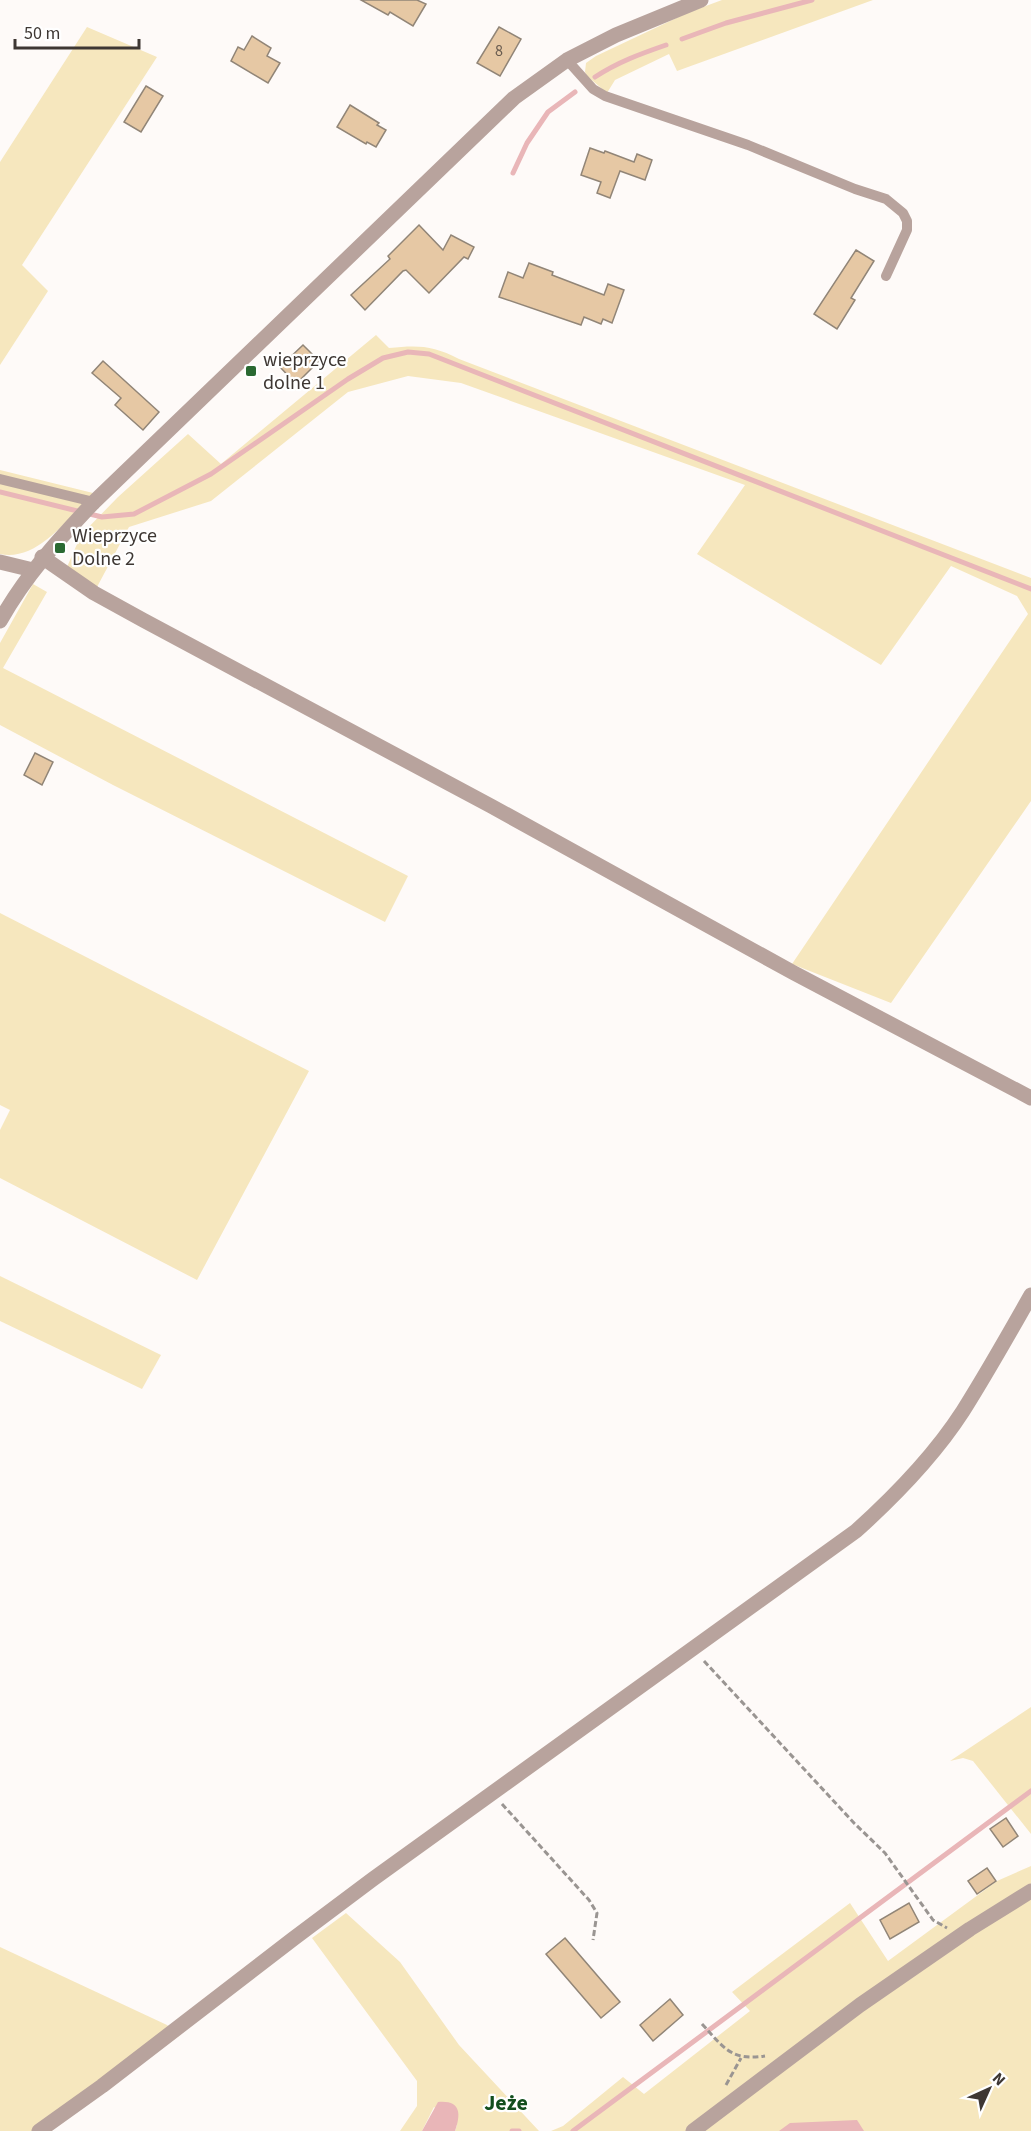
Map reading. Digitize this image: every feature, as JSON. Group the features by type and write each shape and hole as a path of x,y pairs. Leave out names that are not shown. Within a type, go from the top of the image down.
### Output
{"street":[{"path":"0,621 38,563 94,502 514,98 567,60 686,3 701,0"},
{"path":"0,562 38,563 491,806 794,973 1031,1098"},
{"path":"39,2131 102,2086 293,1939 856,1531 912,1476 963,1412 1031,1296"},
{"path":"693,2131 860,2005 970,1929 1031,1891"}],"lane":[{"path":"567,60 593,88 605,96 748,145 896,206 907,221 907,230 886,276"},
{"path":"0,479 94,502"}],"path":[{"path":"695,1647 701,1658 723,1682 854,1823 885,1853 933,1920 947,1928 970,1929"},
{"path":"496,1792 510,1814 589,1900 597,1913 593,1940"},
{"path":"702,2024 729,2051 741,2058 766,2056"}],"shaded area":[{"path":"722,0 873,0 677,71 669,54 615,80 607,93 587,76 586,63 596,56 687,13"},
{"path":"87,27 157,57 22,265 48,291 0,365 0,162"},
{"path":"376,335 389,348 417,346 441,351 1031,578 1031,801 891,1003 792,964 1028,614 1017,596 951,566 881,665 697,554 745,485 461,383 408,376 348,392 211,501 129,527 97,587 67,567 81,535 118,497 188,434 221,464"},
{"path":"0,470 93,493 52,536 40,545 14,555 0,554"},
{"path":"33,584 47,592 3,668 408,876 385,922 113,785 0,725 0,643"},
{"path":"0,913 309,1071 197,1280 0,1178 0,1130 10,1110 0,1105"},
{"path":"0,1276 161,1355 142,1389 0,1321"},
{"path":"1031,1707 1031,1834 973,1761 963,1758 950,1761"},
{"path":"1031,1866 1031,2131 551,2131 563,2126 623,2077 644,2094 750,2011 732,1992 850,1903 888,1961 997,1881"},
{"path":"346,1913 400,1962 459,2045 539,2131 455,2131 457,2125 434,2107 422,2131 400,2131 417,2106 417,2081 312,1938"},
{"path":"0,1947 167,2025 179,2036 49,2131 0,2131"},
{"path":"438,2102 451,2103 457,2109 458,2119 455,2131 422,2131"},
{"path":"857,2120 864,2131 779,2131 790,2123"}],"building":[{"path":"361,0 417,0 426,4 413,26 390,12 388,15"},
{"path":"499,27 521,39 500,76 477,63"},
{"path":"252,36 271,48 267,56 280,63 268,83 231,61 238,47 244,50"},
{"path":"146,86 163,96 141,132 124,122"},
{"path":"350,105 386,130 376,147 367,142 366,144 337,127"},
{"path":"590,148 634,162 637,154 652,160 645,180 620,171 610,198 597,193 601,182 581,175"},
{"path":"419,225 443,250 451,235 474,247 468,259 464,257 429,293 406,270 403,271 365,310 351,295 390,259 388,256"},
{"path":"856,250 874,261 851,298 855,300 837,329 814,314"},
{"path":"529,263 553,272 552,275 604,295 608,284 624,290 612,323 603,319 601,324 584,317 581,325 499,297 508,272 523,278"},
{"path":"303,345 319,361 296,384 280,367"},
{"path":"103,361 159,412 143,430 115,405 121,398 92,373"},
{"path":"35,753 53,762 42,785 24,775"},
{"path":"1006,1818 1018,1836 1003,1847 990,1829"},
{"path":"987,1868 996,1881 977,1894 968,1881"},
{"path":"909,1903 919,1922 890,1939 880,1920"},
{"path":"565,1938 620,2002 601,2018 546,1954"},
{"path":"670,1999 683,2015 653,2041 640,2025"}],"waterway":[{"path":"682,39 726,23 812,0"},
{"path":"595,77 629,59 666,45"},
{"path":"513,173 527,143 548,112 575,92"},
{"path":"0,492 102,517 134,514 211,474 348,379 383,358 408,352 429,354 1031,589"},
{"path":"573,2131 1031,1791"},
{"path":"512,2131 519,2131"}],"place":[{"name":"wieprzyce dolne 1","path":"251,371"},
{"name":"Wieprzyce Dolne 2","path":"60,548"}],"district":[{"name":"Jeże","path":"506,2103"}]}
